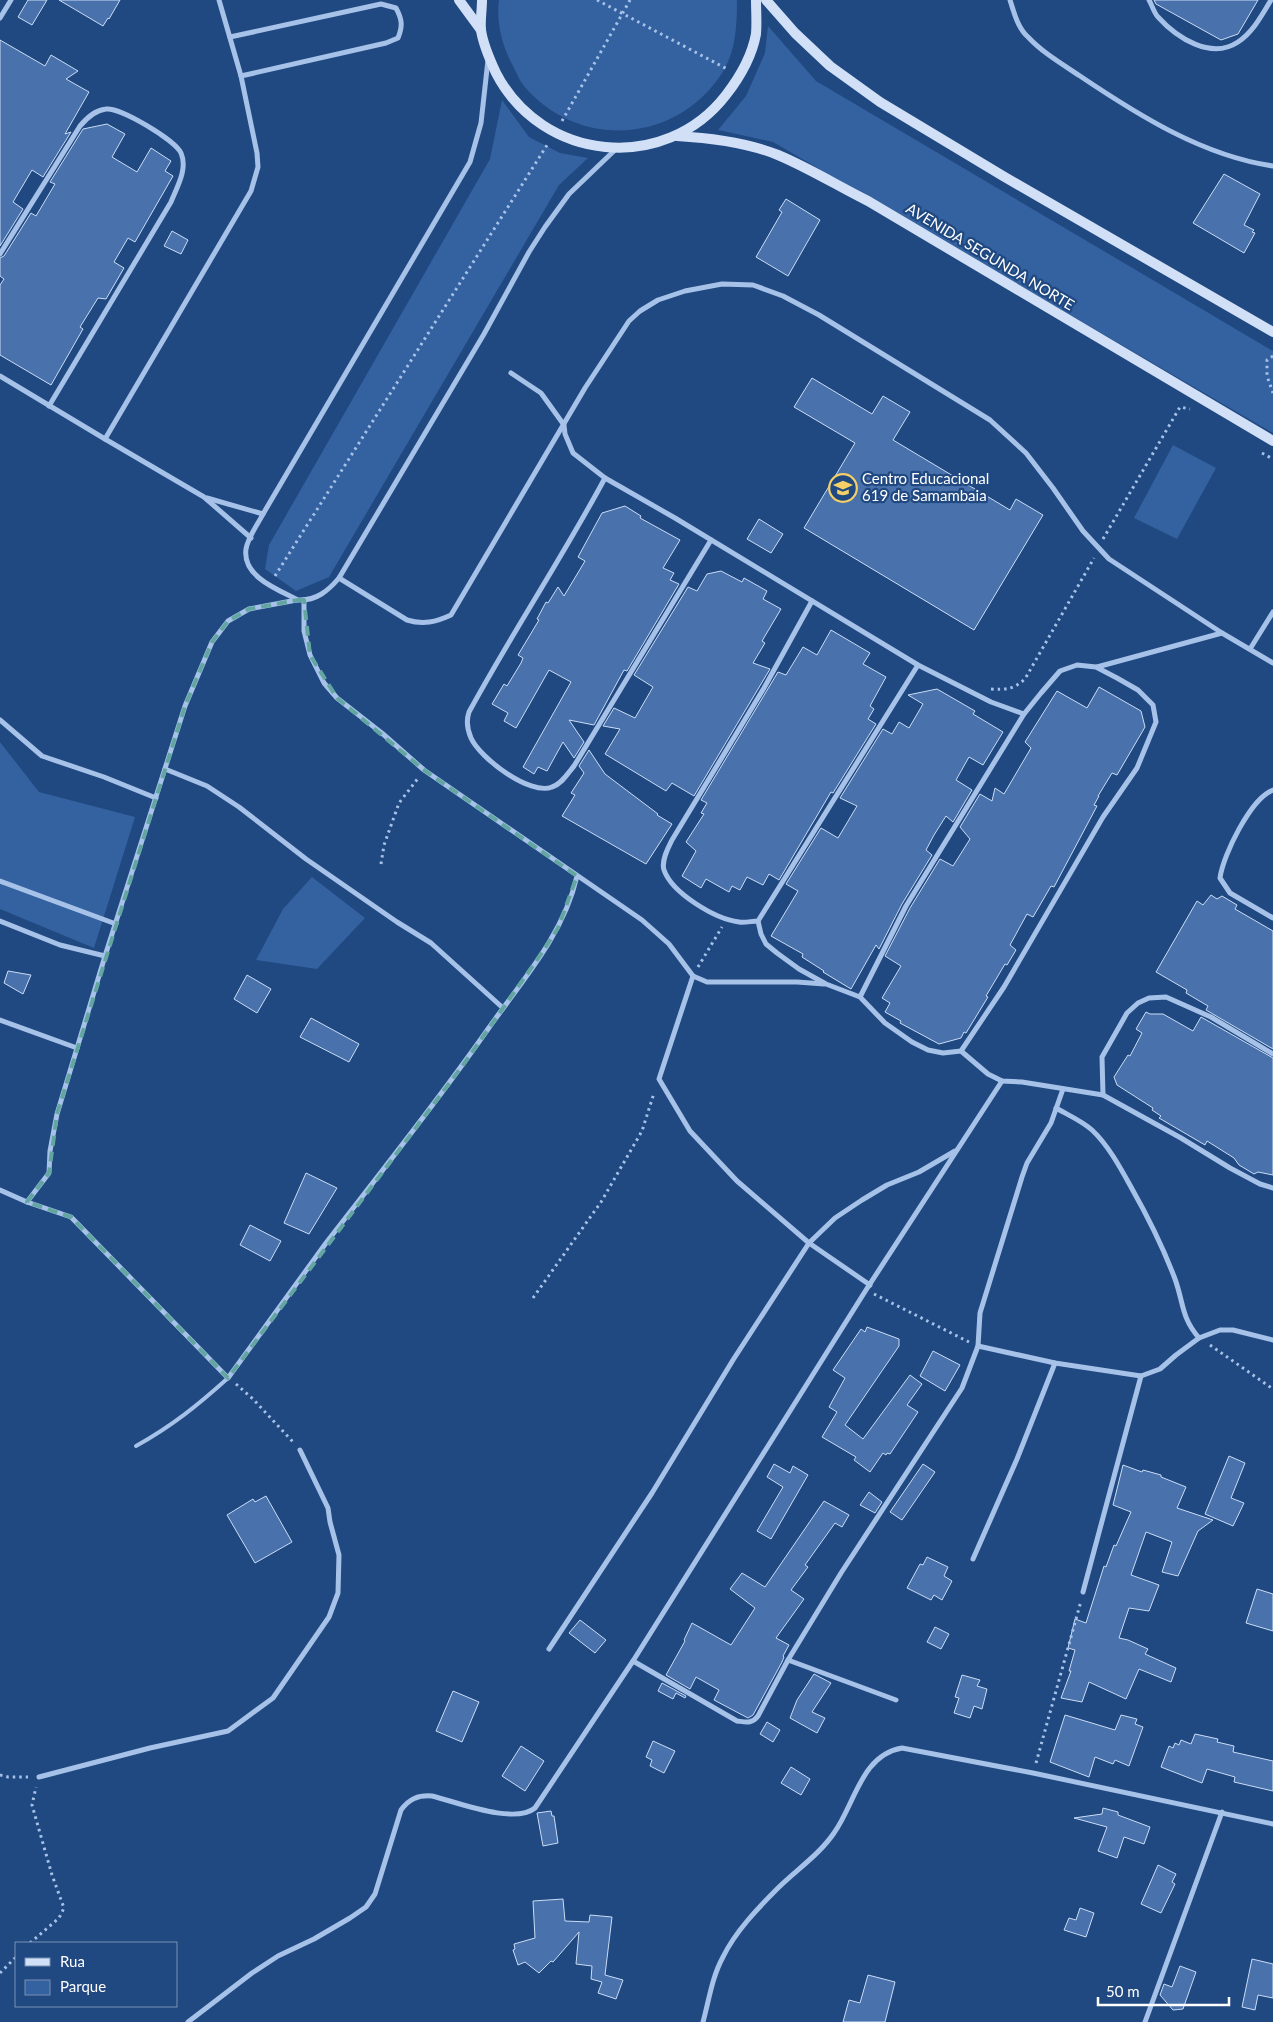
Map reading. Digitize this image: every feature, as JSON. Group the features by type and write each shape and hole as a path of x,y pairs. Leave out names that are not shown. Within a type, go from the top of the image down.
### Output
{"street":[{"path":"0,18 11,0"},
{"path":"105,439 251,191 258,167 257,153 241,76 219,0"},
{"path":"459,0 481,30"},
{"path":"482,0 481,30 488,57 504,88 527,113 555,133 585,144 617,148 648,146 677,136 714,112 741,76 756,34 756,0"},
{"path":"766,0 795,33 830,66 880,102 1010,181 1273,332"},
{"path":"1010,0 1017,20 1027,36 1047,54 1097,88 1188,139 1226,154 1273,166"},
{"path":"1149,0 1156,16 1181,38 1204,48 1223,49 1238,43 1246,36 1271,0"},
{"path":"230,38 381,4 396,8 401,17 402,28 398,38 386,43 241,76"},
{"path":"301,600 256,576 248,563 246,549 263,514 470,162 481,123 488,57"},
{"path":"0,254 32,199 80,126 88,117 96,112 106,109 119,110 173,143 181,153 183,165 181,178 171,202 49,406"},
{"name":"AVENIDA SEGUNDA NORTE","path":"677,136 709,138 743,144 777,155 807,169 876,206 1273,441"},
{"path":"27,1202 49,1172 50,1151 57,1114 105,956 185,706 212,642 228,621 249,609 316,598 328,591 339,578 484,334 529,252 545,227 569,194 617,148"},
{"path":"339,578 408,620 418,623 437,621 451,615 608,350 629,321 640,311 658,300 685,291 722,284 753,286 783,296 819,315 990,420 1026,453 1083,531 1109,559 1222,633 1273,663"},
{"path":"511,373 540,393 564,425 565,434 573,453 605,478 675,518 918,665 991,702 1024,714"},
{"path":"0,376 204,498 251,538"},
{"path":"605,478 469,712 466,722 478,749 497,767 526,785 542,789 553,787 574,766 711,540"},
{"path":"204,498 263,514"},
{"path":"301,600 304,631 310,655 324,683 336,698 383,734 424,770 648,926 669,944 693,976 707,982 721,983 797,982 826,984"},
{"path":"758,921 739,922 727,919 700,906 674,886 664,870 665,858 672,840 764,688 812,601"},
{"path":"1250,650 1273,612"},
{"path":"860,997 906,906 1024,714 1060,670 1077,665 1096,667 1222,633"},
{"path":"918,665 758,921 766,944 799,969 826,984 860,997 885,1023 912,1042 928,1050 944,1053 961,1051 988,1074 1002,1081 1022,1082 1103,1095 1181,1138 1230,1168 1260,1184 1273,1188"},
{"path":"961,1051 1004,987 1103,817 1137,768 1156,722 1153,705 1138,690 1096,667"},
{"path":"0,720 42,756 104,777 156,798"},
{"path":"165,769 207,786 239,807 306,859 397,922 431,943 503,1008"},
{"path":"1273,790 1256,805 1228,848 1220,878 1230,893 1273,918"},
{"path":"0,1190 27,1202 71,1217 228,1378 503,1008 558,928 572,898 577,876"},
{"path":"0,881 116,924"},
{"path":"0,921 60,945 105,956"},
{"path":"693,976 659,1079 690,1132 737,1181 809,1243 870,1285"},
{"path":"1103,1095 1102,1057 1127,1012 1138,1003 1149,998 1166,997 1211,1017 1273,1054"},
{"path":"0,1020 77,1048"},
{"path":"188,2022 252,1973 278,1956 343,1923 366,1906 374,1894 400,1810 414,1798 422,1795 432,1796 507,1814 530,1812 535,1808 633,1661 866,1290 1002,1081"},
{"path":"633,1661 737,1721 749,1723 758,1716 788,1660 841,1573 962,1388 978,1346 980,1313 1022,1177 1027,1163 1051,1123 1063,1089"},
{"path":"1056,1108 1092,1130 1107,1148 1124,1174 1157,1234 1176,1281 1184,1317 1190,1328 1199,1338"},
{"path":"549,1648 652,1493 733,1360 809,1243 835,1218 862,1200 887,1185 919,1172 958,1149"},
{"path":"978,1346 1055,1363 1141,1376 1160,1369 1199,1338 1220,1330 1233,1330 1273,1340"},
{"path":"973,1559 1017,1459 1055,1363"},
{"path":"1083,1592 1141,1376"},
{"path":"39,1777 150,1748 228,1731 273,1698 329,1617 338,1593 340,1555 330,1522 328,1508 300,1450"},
{"path":"788,1660 896,1700"},
{"path":"703,2022 716,1971 723,1956 739,1932 778,1888 821,1851 872,1765 886,1752 902,1748 1033,1773 1095,1788 1222,1812 1273,1824"},
{"path":"1145,2022 1222,1812"}],"lane":[{"path":"136,1446 187,1414 228,1378"}],"path":[{"path":"597,0 741,76"},
{"path":"270,585 555,133 630,0"},
{"path":"1273,356 1267,360 1267,376 1273,393"},
{"path":"985,689 1005,690 1017,686 1025,679 1180,407 1195,412"},
{"path":"381,864 384,845 399,803 424,770"},
{"path":"693,976 727,919"},
{"path":"534,1298 600,1202 642,1131 659,1079"},
{"path":"866,1290 978,1346"},
{"path":"1199,1338 1273,1389"},
{"path":"228,1378 253,1399 300,1450"},
{"path":"1033,1773 1049,1722 1083,1592"},
{"path":"0,1775 8,1777 39,1777 32,1805 64,1908 59,1918 31,1942"},
{"path":"0,1973 15,1958"}],"highlighted area":[{"path":"304,600 310,655 337,698 424,770 577,876 558,928 539,957 463,1065 228,1378 71,1217 27,1202 49,1173 57,1114 185,706 212,642 228,621 249,609"}],"green space":[{"path":"499,0 737,0 735,36 731,54 724,70 705,95 682,113 655,125 628,130 600,129 572,121 547,107 524,86 503,42 498,17"},
{"path":"768,26 816,81 1273,351 1273,433 773,142 718,130 746,96 765,53"},
{"path":"502,100 529,137 560,153 588,158 559,185 329,577 296,591 265,569 269,545 490,159"},
{"path":"1173,445 1216,468 1177,539 1134,518"},
{"path":"0,742 39,792 135,817 94,948 0,909"},
{"path":"312,877 365,918 317,969 256,960 283,909"}],"building":[{"path":"28,0 47,0 32,25 18,17"},
{"path":"59,0 120,0 103,26"},
{"path":"1154,0 1258,0 1238,34 1221,40 1156,4"},
{"path":"0,40 45,66 51,55 78,71 66,79 89,92 65,134 71,132 43,177 32,170 13,202 23,209 0,246"},
{"path":"107,124 125,134 112,157 137,172 151,148 171,161 165,171 173,176 135,242 128,238 114,262 124,268 106,299 98,298 80,327 83,329 51,385 0,355 0,285 4,279 0,276 0,258 4,256 31,213 36,216 55,184 50,182 83,129"},
{"path":"1224,174 1260,194 1244,225 1254,230 1252,232 1255,233 1244,253 1193,223"},
{"path":"786,199 820,220 788,276 756,257 782,212 779,210"},
{"path":"172,231 188,240 181,254 164,246"},
{"path":"812,378 872,414 883,396 910,412 893,440 1010,510 1016,499 1043,515 974,630 804,528 855,443 794,407"},
{"path":"625,506 641,516 640,518 680,540 663,568 674,573 670,580 679,584 627,671 624,670 594,725 569,720 584,742 574,758 563,742 547,771 538,767 534,774 523,767 571,682 549,670 516,728 504,721 508,713 492,704 504,684 507,686 521,663 523,658 518,655 539,620 537,619 546,602 548,603 558,587 564,596 585,561 578,557 602,513"},
{"path":"759,519 783,534 771,553 747,539"},
{"path":"721,571 742,582 744,578 767,591 763,599 781,609 762,641 765,643 753,663 770,669 694,796 672,783 666,791 605,754 620,729 603,726 614,708 635,718 653,687 634,675 688,587 697,591 707,574"},
{"path":"831,630 870,653 863,664 886,677 870,706 874,709 868,719 876,724 833,793 831,792 779,880 769,874 763,885 747,877 740,890 732,886 729,892 706,879 701,888 682,876 696,851 686,842 704,814 701,813 707,803 701,800 778,672 786,675 803,647 817,655"},
{"path":"1099,687 1141,711 1145,727 1117,775 1112,773 1098,796 1094,805 1097,806 1054,887 1051,886 1033,917 1027,914 1010,945 1016,950 1007,965 1005,964 966,1033 964,1032 961,1038 939,1044 900,1023 901,1021 885,1012 890,1003 882,998 901,966 885,956 910,908 940,859 953,866 970,839 960,827 980,794 992,801 995,788 1004,794 1031,748 1025,742 1057,691 1087,708"},
{"path":"937,689 975,711 973,714 1003,732 983,765 969,757 956,780 972,790 953,822 946,816 934,835 926,850 932,855 902,904 879,949 876,945 851,989 802,957 803,954 771,936 798,891 786,884 821,828 838,838 857,806 840,798 883,729 892,734 899,722 909,728 923,704 908,695"},
{"path":"589,750 605,774 657,815 672,824 646,864 562,816 575,795 571,793 584,773 579,766"},
{"path":"1211,895 1217,899 1222,896 1237,905 1235,909 1273,931 1273,1049 1206,1010 1208,1006 1186,993 1187,990 1156,972 1197,901 1203,905"},
{"path":"8,971 31,975 23,994 4,983"},
{"path":"247,975 271,989 257,1013 234,999"},
{"path":"1146,1012 1150,1014 1163,1014 1193,1031 1201,1017 1273,1058 1273,1175 1258,1172 1254,1174 1239,1165 1234,1158 1207,1141 1205,1145 1159,1118 1161,1116 1152,1110 1153,1108 1117,1085 1114,1077 1128,1055 1130,1056 1142,1033 1136,1029"},
{"path":"311,1018 359,1044 349,1062 300,1037"},
{"path":"306,1173 337,1188 309,1234 284,1223"},
{"path":"250,1225 281,1241 270,1261 240,1245"},
{"path":"867,1327 899,1339 899,1346 845,1425 863,1439 910,1375 922,1384 907,1405 918,1412 890,1454 887,1453 886,1455 883,1453 870,1472 854,1460 856,1457 822,1437 837,1412 829,1407 845,1378 833,1370 861,1329 865,1332"},
{"path":"933,1351 960,1365 945,1391 920,1376"},
{"path":"1229,1456 1245,1463 1231,1498 1244,1503 1233,1526 1205,1514"},
{"path":"774,1464 790,1473 793,1466 808,1475 771,1539 757,1531 783,1487 767,1477"},
{"path":"923,1464 935,1472 902,1520 890,1512"},
{"path":"1123,1465 1142,1472 1143,1470 1161,1475 1161,1477 1186,1487 1177,1508 1213,1520 1198,1531 1178,1576 1162,1572 1172,1542 1146,1532 1131,1575 1159,1585 1149,1611 1129,1608 1119,1638 1148,1649 1145,1654 1176,1668 1171,1682 1139,1669 1126,1699 1089,1682 1082,1702 1061,1698 1071,1671 1069,1671 1075,1650 1068,1648 1075,1619 1086,1623 1104,1566 1106,1567 1114,1545 1116,1546 1131,1512 1113,1505"},
{"path":"869,1492 882,1502 875,1513 860,1505"},
{"path":"266,1496 292,1542 255,1563 227,1515 253,1499 255,1502"},
{"path":"824,1501 849,1515 842,1527 835,1523 805,1565 808,1567 791,1590 804,1599 776,1638 789,1645 782,1662 753,1715 748,1718 714,1700 719,1690 696,1677 690,1689 666,1675 685,1641 692,1623 731,1645 755,1608 730,1589 742,1573 765,1587"},
{"path":"927,1557 948,1567 944,1576 952,1581 942,1600 934,1595 931,1600 907,1588 920,1564 923,1565"},
{"path":"1257,1589 1273,1594 1273,1631 1246,1623"},
{"path":"580,1620 606,1640 595,1653 569,1633"},
{"path":"935,1627 949,1634 941,1649 927,1642"},
{"path":"814,1674 831,1683 812,1712 825,1718 817,1733 790,1718 797,1700"},
{"path":"962,1675 980,1680 977,1686 987,1689 982,1709 974,1706 970,1718 954,1713 959,1698 955,1697"},
{"path":"662,1683 686,1696 685,1698 676,1693 673,1699 658,1691"},
{"path":"453,1691 479,1702 462,1742 436,1731"},
{"path":"1065,1715 1115,1730 1121,1715 1137,1719 1135,1724 1143,1727 1129,1766 1115,1760 1113,1764 1095,1757 1089,1777 1050,1762"},
{"path":"767,1722 780,1730 773,1742 760,1734"},
{"path":"1195,1734 1218,1739 1217,1742 1234,1746 1233,1752 1273,1761 1273,1791 1234,1782 1235,1777 1207,1769 1202,1783 1161,1767 1169,1746 1173,1748 1175,1743 1179,1745 1181,1740 1191,1744"},
{"path":"653,1741 675,1751 664,1773 650,1766 652,1760 646,1757"},
{"path":"521,1746 544,1761 525,1791 502,1776"},
{"path":"791,1767 810,1779 801,1795 781,1783"},
{"path":"1103,1808 1118,1812 1118,1815 1150,1827 1144,1844 1124,1837 1117,1858 1098,1851 1107,1827 1074,1818 1102,1814"},
{"path":"551,1811 552,1816 554,1816 558,1843 543,1846 537,1813"},
{"path":"1158,1865 1176,1874 1172,1882 1175,1884 1161,1913 1141,1904"},
{"path":"563,1899 565,1921 589,1922 590,1915 612,1917 605,1975 623,1980 616,1999 598,1993 602,1982 591,1979 592,1966 576,1964 579,1932 553,1962 551,1961 539,1973 525,1962 518,1965 513,1950 515,1949 514,1944 535,1938 533,1901"},
{"path":"1080,1908 1094,1913 1086,1937 1064,1930 1069,1918 1076,1920"},
{"path":"1252,1959 1273,1964 1273,1998 1258,1995 1255,2010 1242,2007"},
{"path":"1180,1966 1196,1972 1183,2009 1173,2010 1160,1995 1164,1984 1172,1987"},
{"path":"868,1975 895,1982 885,2022 843,2022 849,2000 860,2003"}],"place":[{"name":"Centro Educacional 619 de Samambaia","path":"843,488"}]}
